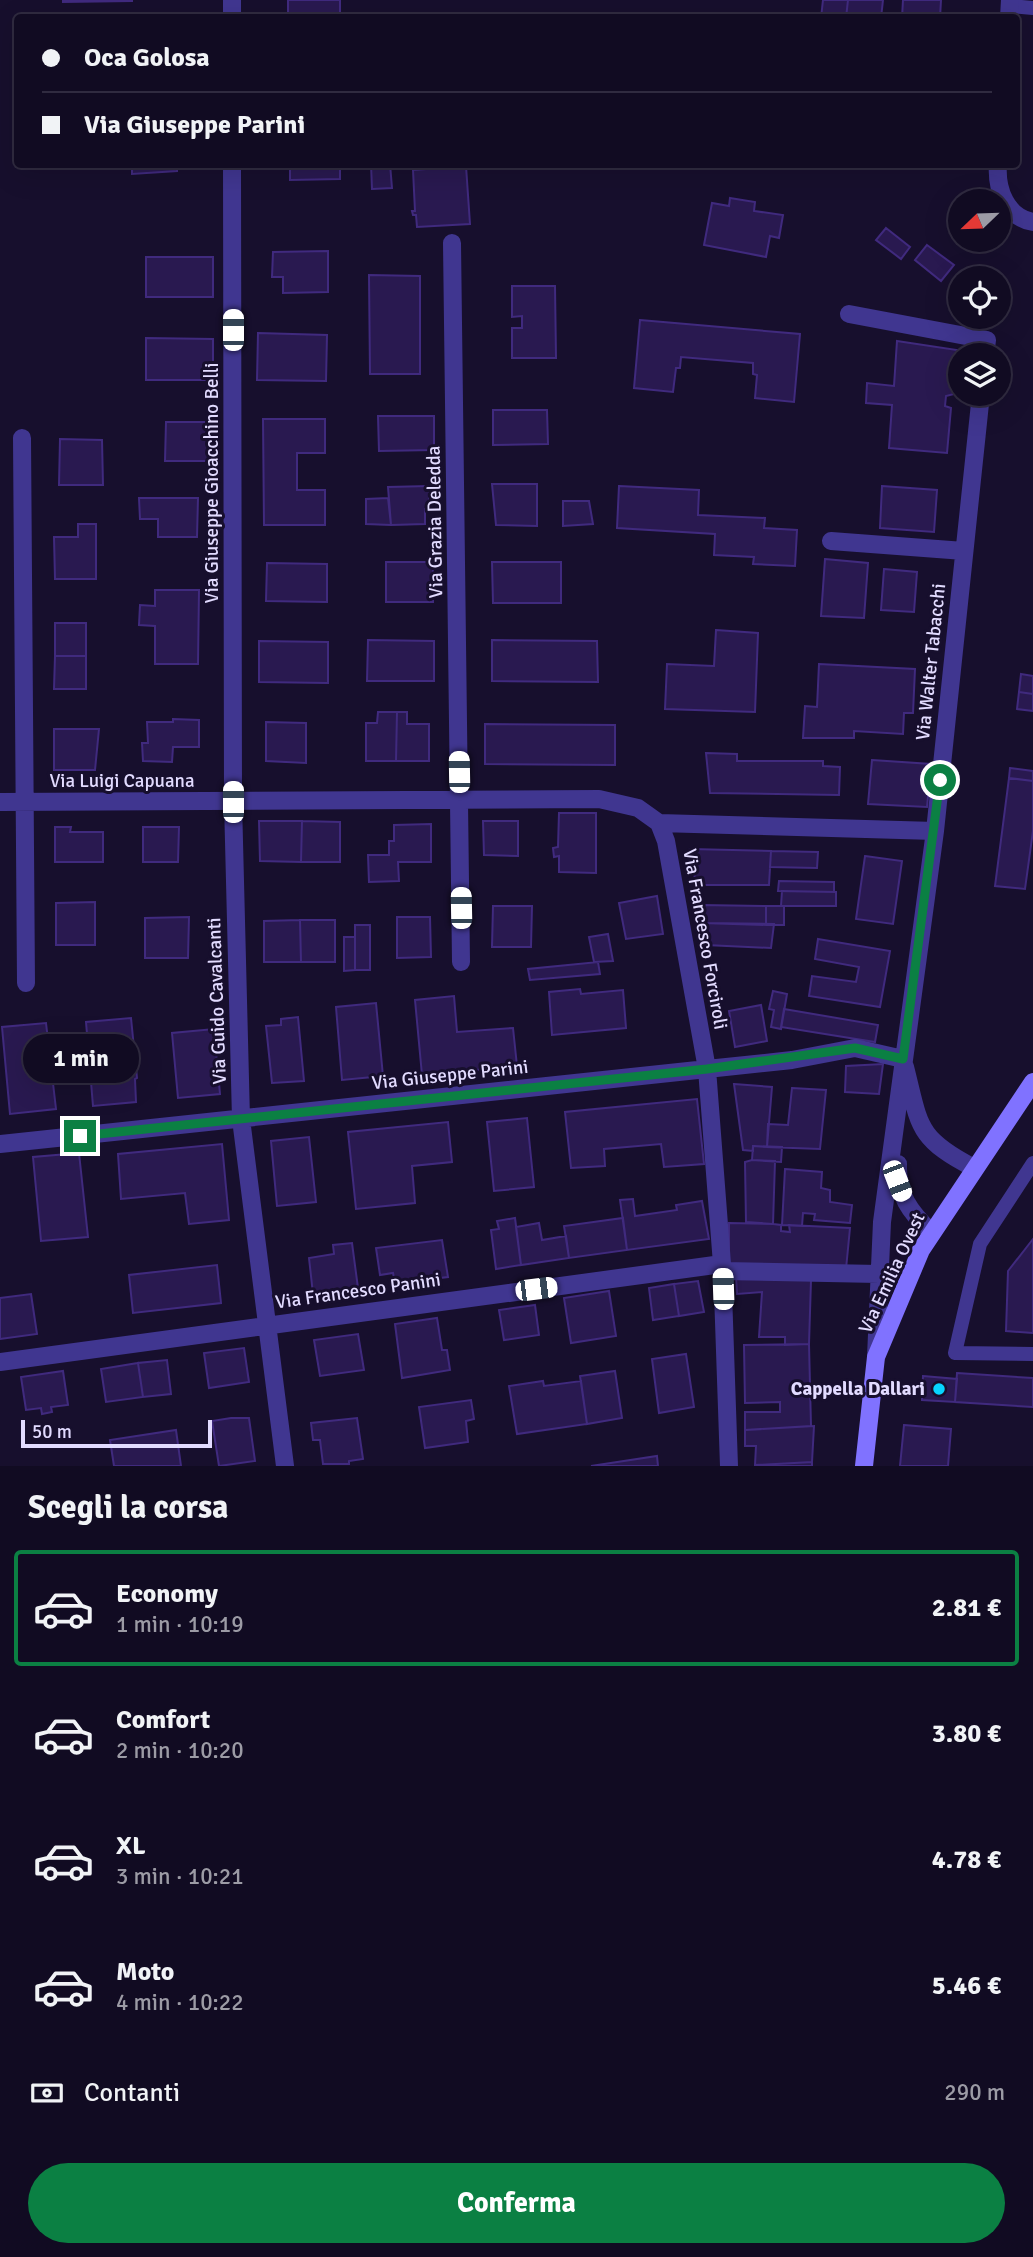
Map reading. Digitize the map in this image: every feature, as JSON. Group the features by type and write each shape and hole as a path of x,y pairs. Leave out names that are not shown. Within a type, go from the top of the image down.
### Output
{"main road":[{"name":"Via Emilia Ovest","path":"864,1466 876,1357 931,1232 1033,1082"}],"street":[{"name":"Via Giuseppe Gioacchino Belli","path":"232,168 233,802"},
{"path":"998,168 1001,191 1014,214 1033,222"},
{"name":"Via Grazia Deledda","path":"452,243 461,962"},
{"path":"849,314 987,340 987,343"},
{"name":"Via Walter Tabacchi","path":"876,1357 882,1222 934,831 980,406"},
{"path":"22,438 26,983"},
{"path":"831,541 964,551"},
{"name":"Via Luigi Capuana","path":"0,802 599,799 638,808 659,823"},
{"name":"Via Guido Cavalcanti","path":"233,802 241,1119 285,1466"},
{"name":"Via Francesco Forciroli","path":"729,1466 723,1268 707,1069 666,841 659,823 934,831"},
{"name":"Via Giuseppe Parini","path":"0,1144 707,1069 855,1048 903,1059"},
{"name":"Via Walter Tabacchi","path":"903,1059 922,1130 945,1153 974,1168"},
{"name":"Via Walter Tabacchi","path":"903,1059 897,1181 908,1210 931,1232"},
{"name":"Via Francesco Panini","path":"0,1362 269,1324 723,1268 878,1274"}],"lane":[{"path":"1010,8 1033,8"},
{"path":"1033,1163 980,1244 955,1353 1033,1354"}],"building":[{"path":"132,0 132,1 63,2"},
{"path":"288,0 340,0 340,14 288,14"},
{"path":"823,0 848,0 846,14 821,14"},
{"path":"848,0 883,0 881,14 846,14"},
{"path":"903,0 941,0 940,14 902,14"},
{"path":"132,168 177,168 177,171 132,174"},
{"path":"290,168 340,168 340,179 290,180"},
{"path":"371,168 390,168 392,188 372,189"},
{"path":"466,168 470,224 417,227 416,215 413,215 412,211 415,211 413,170"},
{"path":"730,198 755,202 754,211 783,215 779,238 770,236 766,257 704,245 712,203 729,206"},
{"path":"886,228 910,247 901,259 876,240"},
{"path":"927,245 954,265 948,266 948,272 941,281 915,260"},
{"path":"328,251 328,292 283,293 283,277 272,277 273,252"},
{"path":"146,257 213,257 213,297 146,297"},
{"path":"369,275 420,276 420,374 370,374"},
{"path":"512,286 555,286 556,358 512,358 512,328 522,328 522,316 512,317"},
{"path":"640,320 800,334 794,402 755,398 757,375 753,374 753,363 681,357 680,368 676,368 673,392 634,388"},
{"path":"258,333 327,335 326,381 257,380"},
{"path":"146,338 213,339 213,380 146,380"},
{"path":"897,341 948,349 948,396 945,406 951,408 947,453 889,448 892,405 866,403 867,383 894,386"},
{"path":"493,410 547,410 548,444 493,445"},
{"path":"378,416 434,416 434,450 379,451"},
{"path":"263,419 325,419 325,453 297,453 297,490 325,490 325,525 264,525"},
{"path":"166,422 213,422 212,461 165,461"},
{"path":"60,439 102,440 103,485 59,485"},
{"path":"492,484 537,484 537,526 496,525"},
{"path":"429,486 429,509 425,509 425,524 391,525 388,487"},
{"path":"619,486 699,490 698,515 765,518 764,528 797,530 795,566 753,564 754,557 714,555 715,534 617,528"},
{"path":"882,486 937,490 934,532 880,528"},
{"path":"139,498 198,498 197,537 158,537 158,519 140,519"},
{"path":"388,498 391,525 366,524 366,499"},
{"path":"563,501 589,501 593,524 563,526"},
{"path":"78,524 96,524 96,579 55,579 54,537 78,537"},
{"path":"825,559 868,563 864,618 821,616"},
{"path":"386,562 433,562 433,602 386,602"},
{"path":"492,562 561,562 561,603 493,603"},
{"path":"267,563 327,564 327,602 266,601"},
{"path":"884,569 917,572 914,612 881,610"},
{"path":"155,590 199,590 198,664 155,664 155,626 139,625 140,605 155,606"},
{"path":"55,623 86,623 86,656 55,656"},
{"path":"716,630 758,633 755,712 665,709 667,664 714,666"},
{"path":"368,640 434,641 434,681 367,681"},
{"path":"492,640 597,641 598,682 492,681"},
{"path":"259,641 328,642 328,683 259,682"},
{"path":"55,656 86,656 86,689 54,689"},
{"path":"819,664 915,669 913,713 904,713 903,734 854,731 854,738 803,738 805,706 817,707"},
{"path":"1021,674 1033,676 1033,694 1019,692"},
{"path":"1019,692 1033,694 1033,711 1017,709"},
{"path":"378,712 397,712 396,761 366,761 366,723 377,723"},
{"path":"397,712 407,712 407,724 429,724 429,761 396,761"},
{"path":"173,719 199,720 199,747 173,747 172,762 143,761 142,743 148,743 147,722 173,722"},
{"path":"266,722 306,723 306,763 266,761"},
{"path":"485,724 615,725 615,765 485,764"},
{"path":"54,729 99,729 95,770 54,770"},
{"path":"706,753 737,754 737,761 823,761 823,766 840,767 839,795 710,793"},
{"path":"872,760 931,764 927,807 868,804"},
{"path":"1010,768 1033,771 1033,781 1009,778"},
{"path":"1009,778 1033,781 1033,831 1025,889 995,886"},
{"path":"559,813 596,813 596,873 559,872 559,856 554,857 553,848 558,847"},
{"path":"259,821 302,821 301,862 260,861"},
{"path":"302,821 340,822 340,862 301,862"},
{"path":"483,821 518,821 518,856 484,855"},
{"path":"431,824 431,862 398,862 399,881 369,882 368,855 389,855 389,841 394,841 394,825"},
{"path":"55,827 71,827 70,832 103,832 103,862 55,862"},
{"path":"143,827 179,827 178,862 143,862"},
{"path":"690,849 771,851 769,885 696,885"},
{"path":"771,851 818,852 817,868 770,867"},
{"path":"865,856 902,861 893,924 856,919"},
{"path":"779,881 834,882 834,892 778,891"},
{"path":"782,891 836,892 836,906 781,906"},
{"path":"657,896 663,934 626,939 619,903"},
{"path":"95,902 95,945 56,945 56,903"},
{"path":"700,905 766,906 766,925 703,923"},
{"path":"493,906 532,906 531,947 492,947"},
{"path":"766,906 784,906 784,925 766,925"},
{"path":"189,917 188,958 145,958 145,918"},
{"path":"397,917 430,917 431,957 397,958"},
{"path":"300,920 335,920 335,962 301,962"},
{"path":"300,920 301,962 264,962 264,921"},
{"path":"703,923 774,924 771,948 706,945"},
{"path":"355,925 370,925 370,970 355,970"},
{"path":"608,934 613,961 594,962 589,937"},
{"path":"344,937 355,937 355,970 344,971"},
{"path":"818,939 890,951 880,1007 809,996 812,976 856,982 859,967 815,959"},
{"path":"598,962 600,974 530,980 528,969"},
{"path":"580,989 581,994 623,990 626,1028 552,1035 549,992"},
{"path":"773,991 787,994 781,1029 771,1027 774,1010 769,1009"},
{"path":"454,996 457,1032 513,1028 517,1066 422,1075 415,1000"},
{"path":"376,1003 383,1076 342,1080 336,1007"},
{"path":"761,1005 767,1041 735,1047 729,1011"},
{"path":"784,1009 878,1025 875,1042 781,1027"},
{"path":"298,1017 304,1081 272,1083 266,1026 281,1025 281,1019"},
{"path":"131,1018 137,1078 136,1102 93,1106 86,1022"},
{"path":"46,1023 56,1109 10,1114 2,1027"},
{"path":"214,1029 220,1094 178,1098 172,1033"},
{"path":"883,1064 879,1094 845,1092 846,1066"},
{"path":"734,1084 772,1087 767,1147 753,1146 753,1151 743,1150"},
{"path":"792,1088 826,1090 820,1149 767,1147 768,1124 788,1125"},
{"path":"697,1099 704,1164 664,1167 661,1144 604,1149 605,1166 571,1168 565,1112"},
{"path":"527,1118 534,1187 494,1191 487,1122"},
{"path":"448,1122 452,1162 412,1166 415,1203 356,1209 348,1132"},
{"path":"309,1137 316,1202 277,1206 271,1141"},
{"path":"222,1144 229,1220 189,1224 185,1193 121,1199 118,1154"},
{"path":"753,1146 782,1147 781,1162 752,1160"},
{"path":"79,1153 88,1237 41,1241 33,1157"},
{"path":"775,1161 773,1224 746,1222 745,1162"},
{"path":"785,1169 822,1172 821,1188 830,1190 830,1202 852,1205 850,1223 814,1220 815,1214 803,1213 802,1226 782,1225"},
{"path":"633,1199 635,1216 677,1210 676,1205 702,1201 709,1239 627,1250 620,1200"},
{"path":"515,1218 521,1265 496,1269 491,1230 499,1229 497,1221"},
{"path":"623,1218 627,1250 569,1258 564,1226"},
{"path":"539,1223 542,1240 566,1236 569,1258 521,1265 516,1227"},
{"path":"729,1223 781,1225 781,1231 790,1232 789,1225 850,1228 846,1269 729,1264"},
{"path":"1033,1239 1033,1333 1006,1331 1008,1271"},
{"path":"442,1240 448,1277 395,1283 393,1273 380,1275 376,1248"},
{"path":"352,1243 358,1288 313,1294 309,1258 334,1254 333,1245"},
{"path":"217,1265 221,1303 133,1313 129,1275"},
{"path":"736,1276 811,1280 809,1344 785,1345 785,1337 759,1337 762,1292 737,1294"},
{"path":"698,1281 704,1312 679,1316 674,1284"},
{"path":"674,1284 679,1316 653,1320 649,1288"},
{"path":"609,1291 616,1336 571,1343 564,1298"},
{"path":"31,1294 37,1334 0,1339 0,1298"},
{"path":"535,1305 539,1335 504,1340 499,1310"},
{"path":"437,1318 442,1350 447,1350 450,1370 402,1378 395,1324"},
{"path":"358,1334 364,1370 320,1376 314,1340"},
{"path":"809,1344 811,1426 745,1430 745,1412 780,1412 780,1402 745,1403 744,1345"},
{"path":"244,1348 249,1382 209,1388 204,1353"},
{"path":"686,1354 694,1407 659,1413 652,1359"},
{"path":"167,1360 171,1394 143,1397 138,1363"},
{"path":"138,1363 143,1397 106,1402 101,1369"},
{"path":"63,1371 68,1405 51,1407 52,1412 42,1414 41,1408 26,1410 21,1377"},
{"path":"615,1371 622,1418 587,1424 580,1376"},
{"path":"957,1373 1033,1378 1033,1407 955,1402"},
{"name":"Cappella Dallari","path":"923,1376 957,1379 955,1402 922,1400"},
{"path":"543,1381 544,1386 581,1381 587,1424 517,1434 509,1386"},
{"path":"471,1400 474,1419 466,1421 468,1442 425,1448 419,1407"},
{"path":"249,1418 255,1461 219,1466 212,1421"},
{"path":"357,1418 363,1459 349,1461 349,1464 323,1464 320,1440 313,1440 311,1423"},
{"path":"904,1425 951,1429 948,1466 900,1466"},
{"path":"814,1426 812,1462 755,1465 756,1446 745,1446 745,1430"},
{"path":"176,1430 181,1466 114,1466 110,1440"},
{"path":"657,1456 658,1466 591,1466"},
{"path":"812,1462 812,1466 755,1466 755,1465"}],"place":[{"name":"Cappella Dallari","path":"939,1389"}],"route":[{"path":"80,1136 792,1060 855,1048 880,1051 903,1059 940,780"}]}
